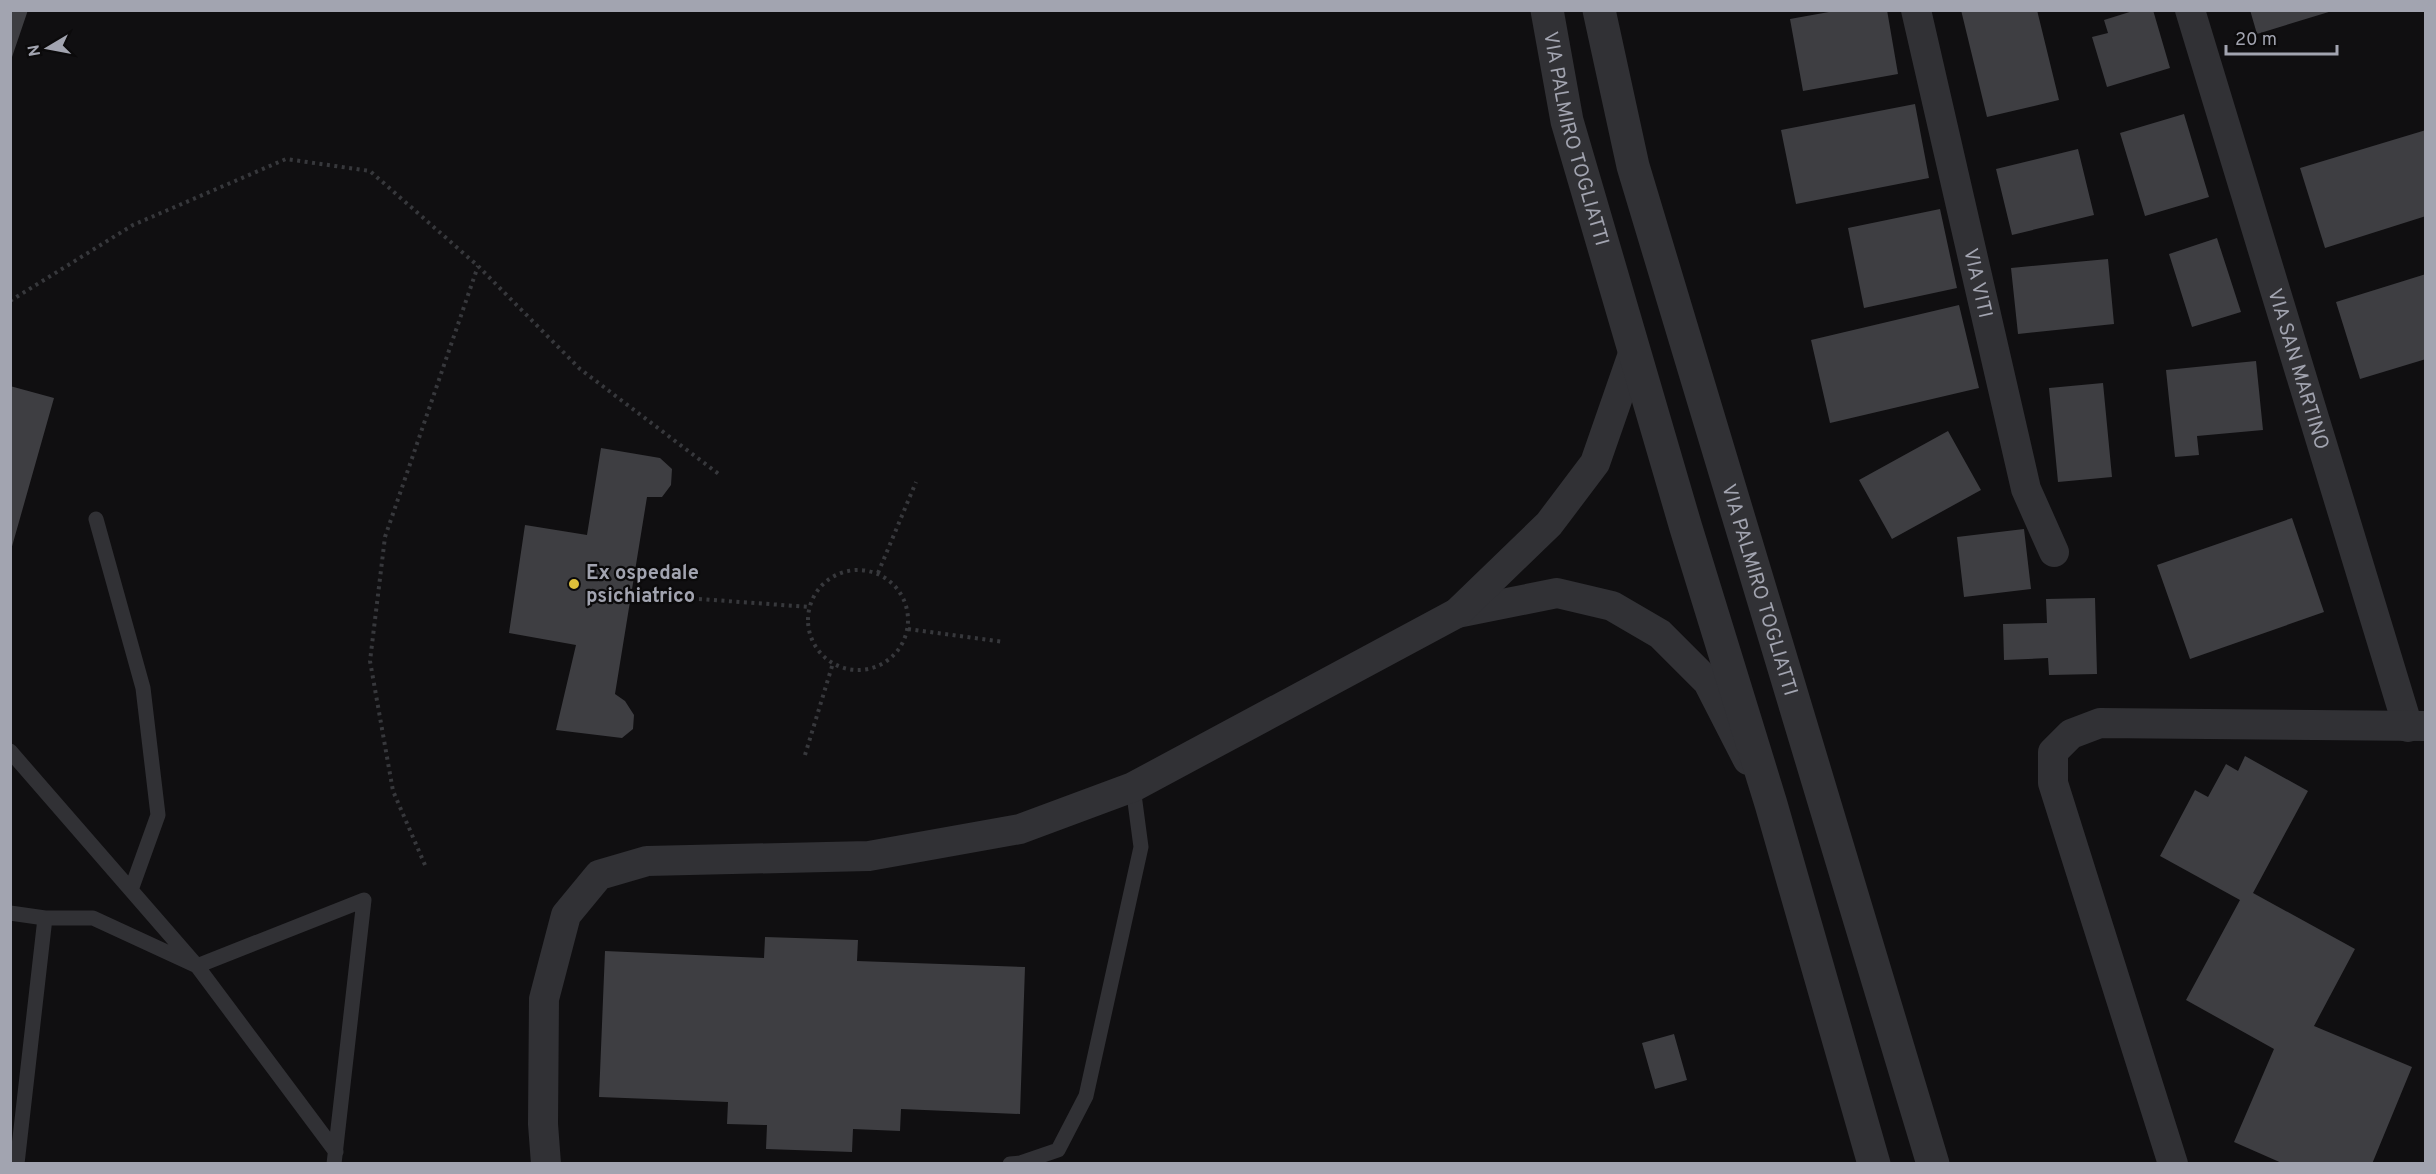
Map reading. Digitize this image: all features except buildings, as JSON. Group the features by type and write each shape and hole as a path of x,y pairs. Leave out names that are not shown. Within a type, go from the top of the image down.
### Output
{"street":[{"name":"VIA PALMIRO TOGLIATTI","path":"1547,10 1567,121 1771,804 1874,1164"},
{"name":"VIA PALMIRO TOGLIATTI","path":"1599,10 1633,166 1933,1164"},
{"name":"VIA VITI","path":"1916,10 2026,489 2054,552"},
{"name":"VIA SAN MARTINO","path":"2190,10 2421,727"},
{"path":"546,1164 543,1124 544,999 566,915 599,875 647,861 869,856 1020,829 1133,786 1457,613 1550,524 1595,463 1634,351"},
{"path":"1457,613 1557,593 1612,606 1660,634 1707,682 1771,804"},
{"path":"2173,1164 2053,783 2053,752 2071,734 2100,723 2421,727"}],"lane":[{"path":"96,519 143,688 158,815 130,890"},
{"path":"10,751 197,966 335,1158"},
{"path":"1010,1164 1058,1150 1086,1096 1142,847 1133,786"},
{"path":"10,913 45,918 93,918 197,966 364,900 335,1158"},
{"path":"17,1164 45,918"}],"path":[{"path":"10,301 133,225 286,159 370,171 478,266 580,369 720,475"},
{"path":"425,865 393,791 370,661 385,537 478,266"},
{"path":"878,573 916,482"},
{"path":"861,569 878,573 892,583 903,596 908,613 908,629 902,644 892,657 879,666 864,670 848,669 833,663 821,653 812,640 808,624 810,607 817,591 829,579 844,571 861,569"},
{"path":"699,599 810,607"},
{"path":"908,629 1004,642"},
{"path":"805,755 833,663"}],"place":[{"name":"Ex ospedale psichiatrico","path":"574,584"}]}
